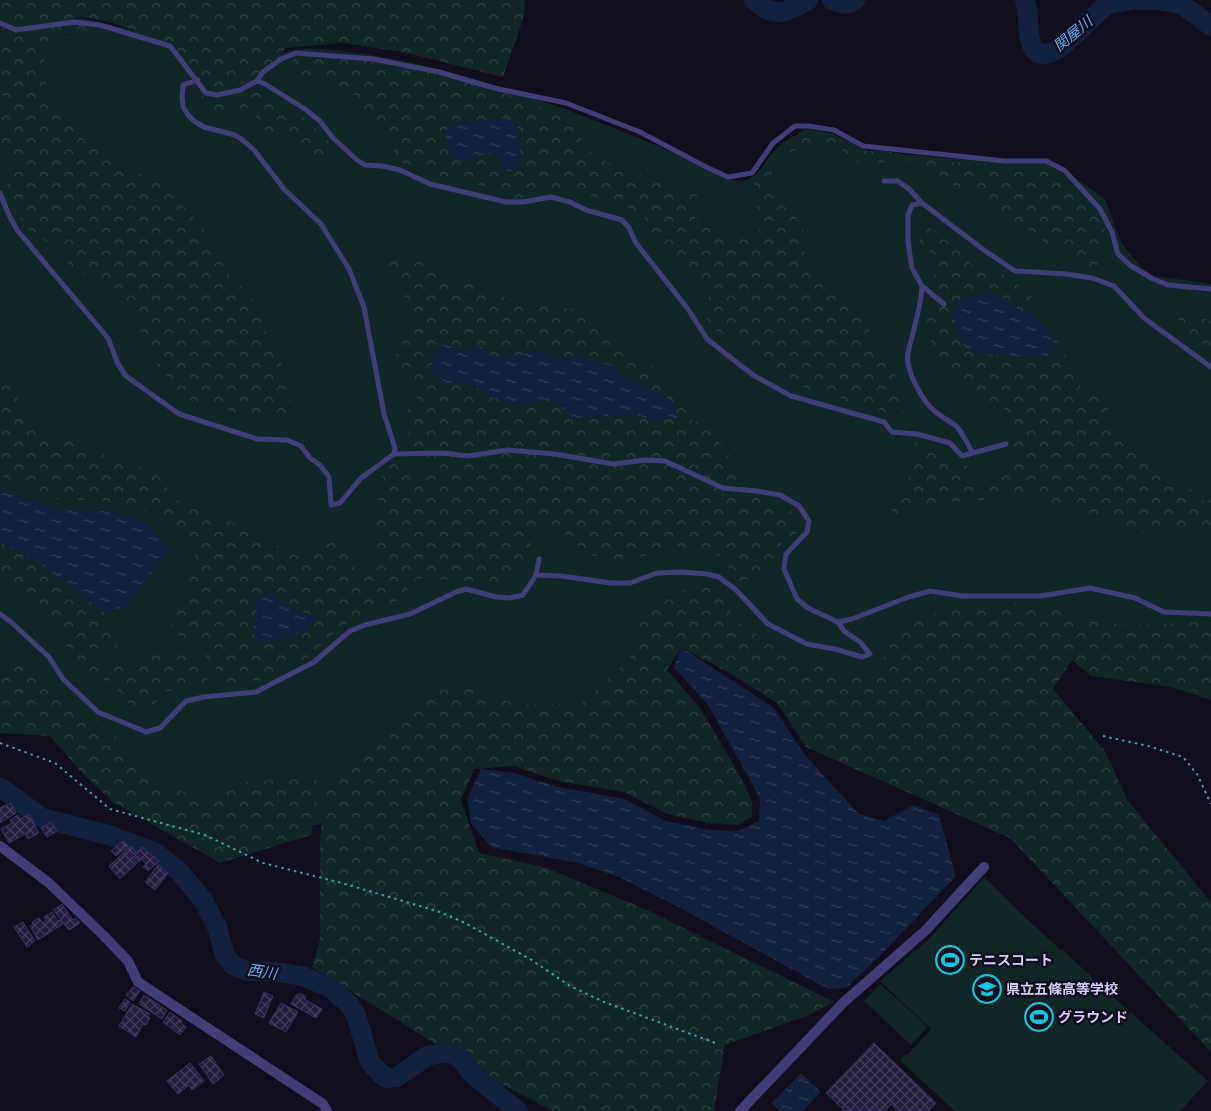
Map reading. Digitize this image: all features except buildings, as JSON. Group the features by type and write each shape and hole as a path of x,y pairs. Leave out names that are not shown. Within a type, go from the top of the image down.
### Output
{"street":[{"path":"0,846 49,883 103,935 128,961 138,982 323,1104 326,1111"},
{"path":"740,1111 844,1002 926,930 984,867"}],"lane":[{"path":"0,22 16,30 74,22 100,25 170,46 198,80 206,93 217,95 240,90 257,81 264,72 281,59 296,53 373,59 439,72 494,88 566,103 640,132 728,177 752,173 774,143 795,126 834,130 863,146 995,161 1046,160 1064,170 1100,209 1112,232 1118,254 1131,266 1153,279 1168,285 1211,289"},
{"path":"198,80 183,85 183,107 188,115 194,122 204,127 235,135 254,150 284,189 321,224 349,269 364,307 384,414 395,448 394,454"},
{"path":"257,81 305,109 320,121 332,137 365,165 400,170 430,184 506,202 523,202 551,198 570,202 586,210 622,220 629,228 636,242 688,309 707,339 754,375 791,396 884,422 892,432 917,434 950,443 962,456 1006,444"},
{"path":"884,181 898,181 909,189 922,203 984,250 1016,271 1066,274 1092,278 1114,286 1144,318 1211,367"},
{"path":"0,193 17,230 108,338 118,364 126,376 180,414 257,439 287,440 301,446 329,477 331,505 340,503 361,478 394,454 444,453 468,456 508,450 554,454 613,464 646,460 666,461 722,488 756,491 780,496 799,506 809,521 807,532 786,554 784,569 797,598 808,608 838,622 844,631 860,642 870,654 862,657 835,649 807,644 768,624 736,590 719,577 707,574 657,573 630,583 611,583 562,576 536,576"},
{"path":"922,203 912,205 908,215 907,230 910,259 912,268 922,286 944,304"},
{"path":"922,286 921,304 908,353 908,365 927,404 957,427 972,452"},
{"path":"0,614 48,657 64,679 98,712 146,732 160,728 186,702 204,697 256,692 296,673 314,662 350,631 410,614 456,592 466,589 496,597 509,598 523,595 536,576 539,559"},
{"path":"838,622 852,619 906,598 930,591 962,596 1041,596 1090,588 1135,598 1164,612 1211,614"}],"path":[{"path":"1103,736 1148,746 1183,757 1197,774 1211,804"},
{"path":"0,742 55,763 110,809 205,835 263,863 342,883 440,912 463,922 530,959 570,986 604,1002 718,1044"}],"green space":[{"path":"0,0 525,0 524,16 503,77 403,52 343,43 286,48 273,63 256,77 238,85 219,90 205,83 169,42 113,23 81,16 55,22 16,27 0,18"},
{"path":"0,12 27,22 81,18 173,40 273,59 282,53 294,50 314,49 336,50 403,61 514,91 658,146 733,180 741,181 753,176 779,146 805,129 831,133 869,151 955,159 1048,158 1105,199 1122,244 1142,268 1155,276 1211,284 1211,700 1073,656 855,712 677,624 653,712 520,721 332,823 279,829 175,812 35,702 0,717"},
{"path":"77,23 95,27 92,38 55,37 45,54 44,78 50,95 64,117 85,141 106,157 155,180 207,232 229,275 260,306 262,325 280,358 295,417 270,418 242,415 213,405 184,399 146,349 137,321 112,292 70,266 58,245 33,234 19,216 7,188 15,165 0,142 0,119 5,101 0,89 0,27 15,34"},
{"path":"295,56 366,61 441,75 478,85 549,110 580,124 582,147 612,165 697,194 695,219 722,235 760,236 754,183 785,144 806,131 828,134 866,151 885,151 946,162 1043,167 1090,206 1105,227 1100,264 1090,267 1076,263 1030,232 991,201 958,188 942,176 908,170 904,172 906,166 923,166 927,162 919,160 861,164 838,147 826,143 801,148 779,159 772,171 772,195 792,212 803,229 804,252 818,279 863,310 875,346 902,386 903,423 881,410 823,394 773,377 749,349 713,330 703,312 711,292 698,275 667,259 642,213 572,190 530,190 528,196 521,199 510,198 489,187 450,179 405,166 353,94 332,83 315,81 288,69"},
{"path":"195,87 203,96 209,99 223,100 238,96 256,87 305,118 340,152 328,160 301,149 283,134 267,134 250,107 222,110 202,108 194,104 188,97 187,88"},
{"path":"918,218 958,250 973,266 998,271 1030,294 1069,361 1082,389 1107,404 1113,432 1151,467 1195,492 1204,502 1211,499 1211,536 1200,530 1130,533 1119,521 1027,497 934,503 894,515 888,500 907,493 914,441 955,463 969,466 978,480 992,479 1013,470 1014,453 1006,410 995,401 980,401 954,377 943,374 936,362 927,321 937,259 920,242"},
{"path":"400,256 411,264 424,258 450,276 518,302 572,309 595,318 624,344 650,363 679,398 691,420 703,423 722,445 746,481 751,496 777,502 802,519 802,528 781,544 778,565 759,570 741,585 728,574 729,553 712,557 677,546 654,554 620,560 589,555 547,520 534,537 519,570 506,587 478,582 417,578 397,601 365,612 341,627 304,661 265,680 222,683 218,672 197,646 170,630 193,572 196,549 183,542 177,527 148,511 105,501 57,499 26,491 0,474 0,362 21,404 41,431 109,457 154,471 183,506 228,520 301,558 320,538 340,544 359,576 377,572 373,536 383,473 389,461 401,459 413,473 427,466 409,445 407,409 419,402 396,356 414,311 381,262"},
{"path":"1173,307 1211,321 1211,353 1188,339"},
{"path":"0,542 36,561 104,612 115,626 119,638 115,655 108,645 96,649 100,660 111,667 138,661 146,652 173,649 192,656 201,667 210,684 183,690 163,691 154,704 138,710 120,698 116,682 92,678 64,642 61,624 0,572"},
{"path":"707,580 724,593 733,618 785,655 875,681 892,636 916,619 963,606 1008,602 1033,604 1126,626 1211,621 1211,699 1193,690 1091,676 1072,660 1053,689 1105,751 1128,801 1211,902 1211,1052 1010,838 806,747 777,703 731,674 681,647 667,670 701,709 741,778 752,800 752,817 737,825 709,823 667,814 624,792 558,781 514,766 474,769 461,800 479,853 544,867 645,909 834,1002 809,1015 725,1045 714,1111 553,1111 495,1081 312,967 320,940 320,840 325,790 389,733 433,690 468,689 513,703 579,705 629,660 643,606"},
{"path":"0,658 9,663 38,666 48,683 118,739 156,782 210,802 236,783 285,779 320,781 311,835 220,863 113,802 80,771 50,736 0,733"},
{"name":"グラウンド","path":"984,877 1031,923 1208,1081 1180,1111 955,1111 900,1061 931,1029 880,981 929,939"},
{"path":"880,984 928,1027 911,1045 864,1001"}],"water":[{"path":"507,118 517,127 521,159 516,170 507,172 497,156 490,152 463,162 450,153 445,131 457,123"},
{"path":"988,292 1007,300 1023,314 1031,312 1051,333 1055,350 1050,355 1022,356 974,352 965,347 957,333 952,312 960,300"},
{"path":"447,345 461,351 482,347 498,358 544,351 556,359 576,356 615,366 625,379 660,392 673,402 678,417 658,422 637,415 570,418 559,405 546,399 518,407 487,395 470,383 447,383 430,369 439,346"},
{"path":"0,489 57,510 110,511 147,522 169,550 126,607 104,612 36,561 0,542"},
{"path":"273,593 278,599 289,606 319,617 304,632 281,639 258,642 253,630 257,619 256,598"},
{"path":"681,647 774,708 804,754 859,814 884,821 913,805 939,815 956,876 879,957 846,988 828,989 682,909 621,878 578,863 491,847 471,823 467,799 481,769 514,773 558,787 624,799 666,821 710,830 738,831 759,821 760,799 748,776 708,705 674,667"},
{"path":"801,1073 821,1092 803,1111 780,1111 772,1103"}],"waterway":[{"name":"関屋川","path":"754,0 761,6 774,12 787,11 808,0"},
{"name":"関屋川","path":"832,0 844,4 855,0"},
{"name":"関屋川","path":"1025,0 1030,41 1039,53 1048,53 1070,40 1107,5 1130,0"},
{"name":"関屋川","path":"1138,0 1157,0 1181,4 1211,26"},
{"name":"西川","path":"0,787 42,818 112,836 156,853 180,872 203,900 217,927 225,955 233,965 246,971 277,972 302,976 329,987 349,1004 356,1015 370,1062 387,1078 397,1077 427,1056 452,1053 461,1059 471,1073 518,1111"}],"place":[{"name":"テニスコート","path":"950,960"},
{"name":"県立五條高等学校","path":"987,989"},
{"name":"グラウンド","path":"1039,1017"}]}
